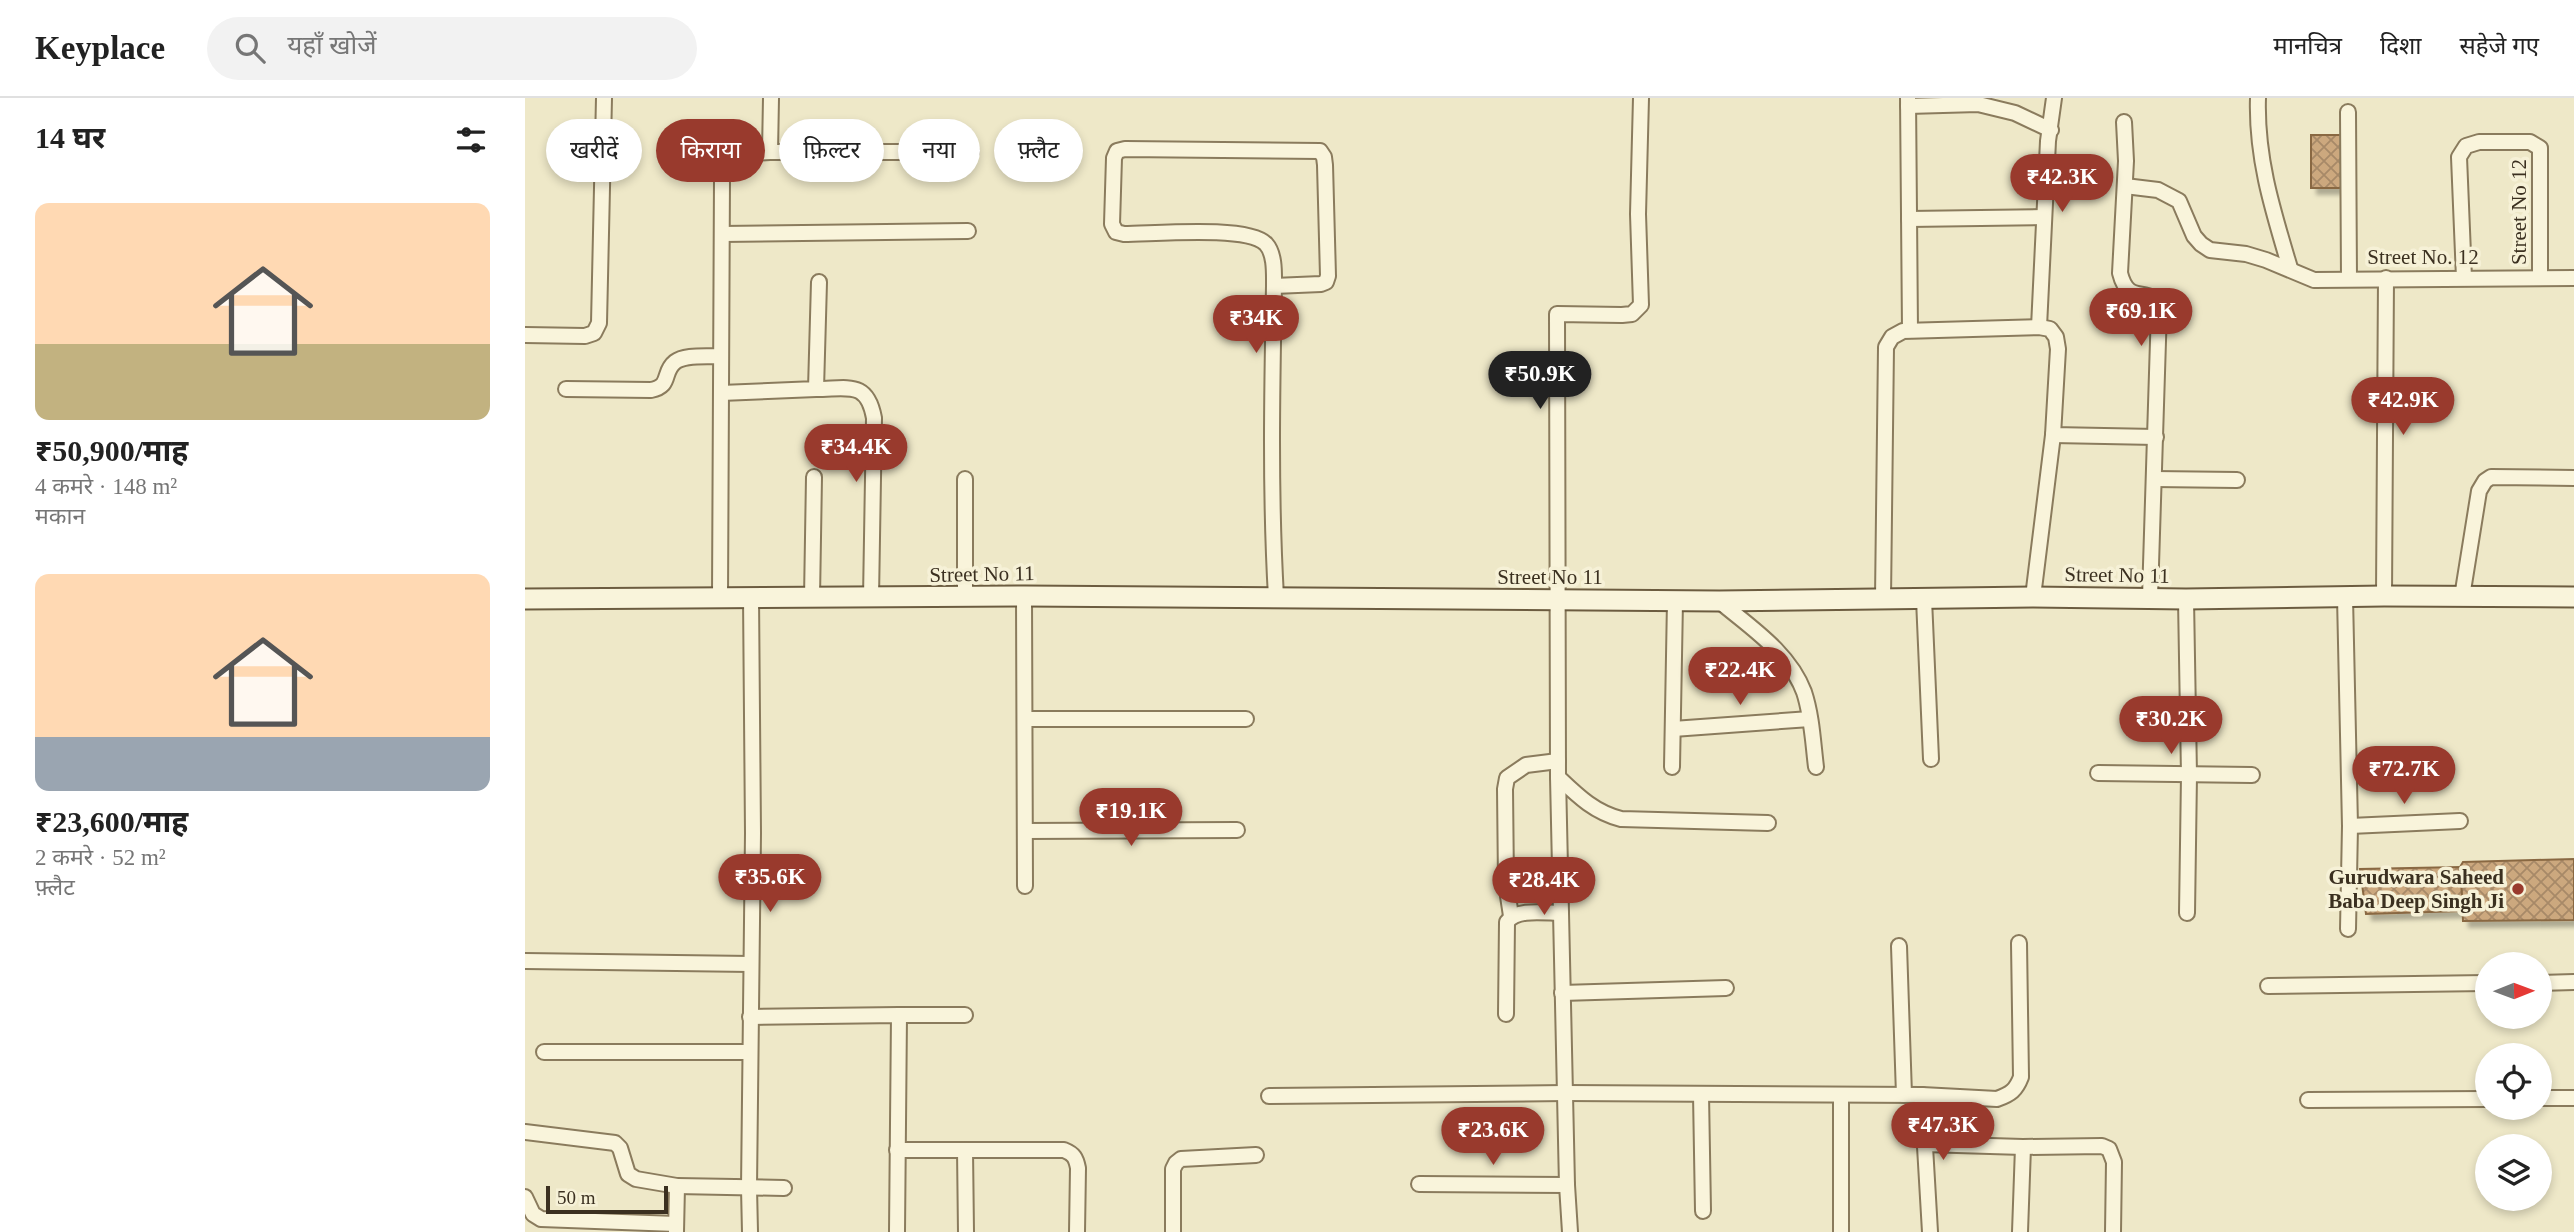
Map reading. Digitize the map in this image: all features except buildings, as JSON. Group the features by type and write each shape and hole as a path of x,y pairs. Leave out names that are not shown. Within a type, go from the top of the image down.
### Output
{"street":[{"path":"525,335 585,336 594,332 599,323 604,98"},
{"path":"770,152 771,98"},
{"path":"1570,1232 1558,777 1557,314 1632,314 1641,305 1638,214 1641,98"},
{"path":"2039,327 2044,217 2054,98"},
{"path":"2257,98 2257,126 2264,177 2290,268"},
{"path":"1910,330 1908,102 1978,104 2015,113 2050,130"},
{"path":"2348,112 2349,279"},
{"path":"2124,122 2125,186 2120,273 2126,289 2132,293 2150,295 2157,301 2159,309 2150,597"},
{"name":"Street No 12","path":"2464,278 2459,157 2466,146 2479,142 2530,142 2540,148 2540,278"},
{"path":"1274,286 1327,282 1325,165 1320,151 1117,151 1114,158 1112,224 1116,232 1236,232 1256,237 1267,245 1271,254 1274,286 1272,475 1276,597"},
{"path":"720,598 720,356 724,162 732,154 898,152"},
{"path":"2125,186 2158,190 2179,201 2194,236 2210,250 2246,254 2290,268"},
{"path":"1909,219 2044,217"},
{"path":"722,234 968,231"},
{"name":"Street No. 12","path":"2290,268 2314,280 2574,278"},
{"path":"2384,596 2386,278"},
{"path":"816,389 819,282"},
{"path":"1883,598 1886,347 1892,338 1910,330 2039,327 2050,329 2056,337 2053,435 2033,597"},
{"path":"566,389 650,390 664,384 672,364 678,359 720,356"},
{"path":"721,393 816,389 853,389 865,392 871,401 874,418 871,598"},
{"path":"2053,435 2156,437"},
{"path":"2462,597 2479,491 2485,481 2499,476 2574,478"},
{"path":"812,598 814,477"},
{"path":"2154,479 2237,480"},
{"path":"965,480 965,596"},
{"path":"750,1232 748,1188 753,820 751,596"},
{"path":"1024,596 1025,886"},
{"name":"Street No 11","path":"525,599 1024,596 1719,601 2033,597 2574,597"},
{"path":"2345,597 2350,826 2348,929"},
{"path":"1924,599 1931,759"},
{"path":"2186,599 2189,775 2187,913"},
{"path":"1672,767 1675,601"},
{"path":"1719,601 1778,651 1792,668 1804,692 1811,719 1816,767"},
{"path":"1025,719 1247,719"},
{"path":"1673,729 1811,719"},
{"path":"1511,916 1506,883 1507,778 1526,765 1558,761"},
{"path":"2098,773 2252,775"},
{"path":"1558,777 1588,805 1603,814 1621,819 1768,822"},
{"path":"2350,826 2460,821"},
{"path":"1025,831 1237,830"},
{"path":"1506,1014 1507,922 1511,916 1518,914 1561,913"},
{"path":"1269,1096 1566,1093 1922,1095 1997,1099 2017,1089 2021,1077 2019,943"},
{"path":"1899,946 1904,1095"},
{"path":"525,961 751,964"},
{"path":"2552,982 2574,982"},
{"path":"2268,986 2475,983"},
{"path":"1562,993 1726,988"},
{"path":"897,1232 899,1015"},
{"path":"750,1017 965,1015"},
{"path":"544,1052 750,1052"},
{"path":"1701,1094 1703,1211"},
{"path":"1840,1095 1841,1232"},
{"path":"1922,1095 1930,1232"},
{"path":"2552,1098 2574,1098"},
{"path":"2308,1100 2475,1099"},
{"path":"525,1132 615,1143 620,1148 628,1174 636,1180 677,1186 784,1188"},
{"path":"1924,1144 2102,1146 2109,1149 2114,1162 2113,1232"},
{"path":"2019,1232 2023,1147"},
{"path":"897,1150 1064,1150 1071,1153 1076,1158 1078,1168 1077,1232"},
{"path":"965,1150 966,1232"},
{"path":"1173,1232 1173,1169 1176,1163 1181,1159 1256,1155"},
{"path":"1419,1184 1567,1185"},
{"path":"525,1197 533,1214 541,1219 676,1228 677,1186"}],"place":[{"name":"Gurudwara Saheed Baba Deep Singh Ji","path":"2518,889"}]}
